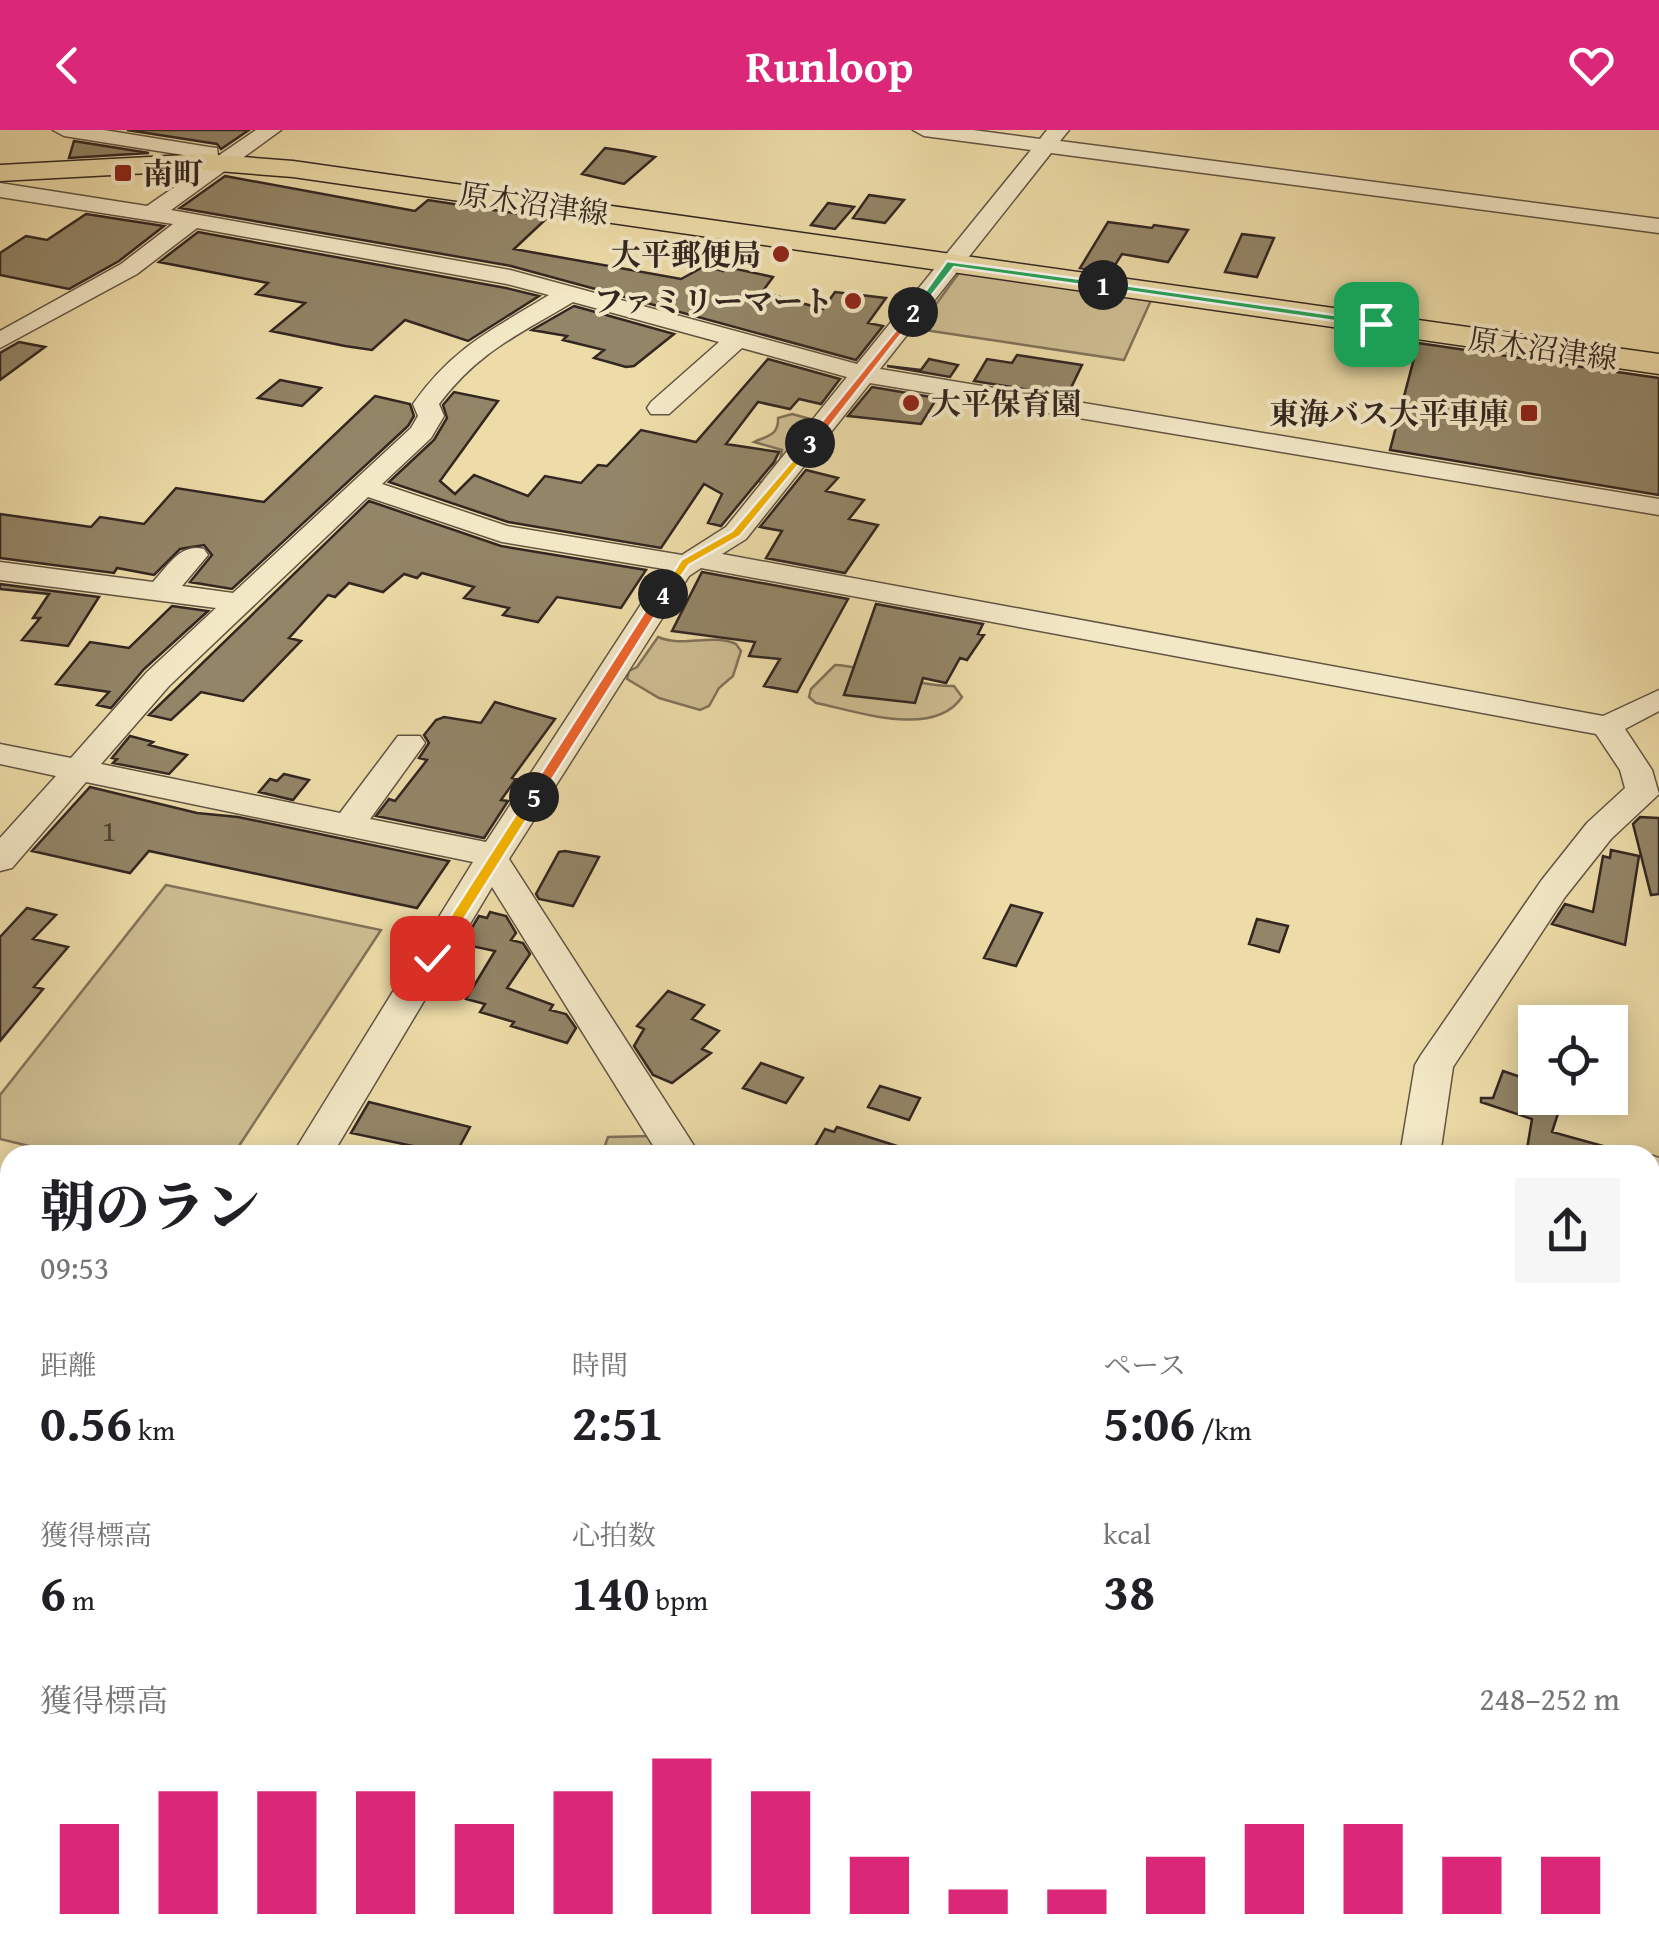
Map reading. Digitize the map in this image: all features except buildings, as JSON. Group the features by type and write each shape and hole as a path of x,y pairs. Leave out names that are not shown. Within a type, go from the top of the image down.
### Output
{"main road":[{"name":"原木沼津線","path":"0,173 214,162 293,169 1659,364"}],"street":[{"path":"64,130 209,153 214,162"},
{"path":"153,212 214,162 270,130"},
{"path":"924,130 1052,138 1659,226"},
{"path":"318,1145 493,857 689,561 736,534 1052,138"},
{"path":"0,190 153,212 494,274 864,374 1659,507"},
{"path":"0,341 128,270 194,219"},
{"path":"0,860 158,679 422,432 431,416 426,404 454,367 572,292"},
{"path":"660,408 736,342"},
{"path":"364,487 502,534 689,561 1607,726 1659,698"},
{"path":"162,590 194,556"},
{"path":"0,570 237,602"},
{"path":"1422,1145 1434,1065 1553,889 1599,831 1630,799 1643,793 1636,770 1607,726"},
{"path":"348,825 409,742"},
{"path":"0,754 493,857 674,1145"}],"shaded area":[{"path":"961,270 1152,298 1124,360 918,329"},
{"path":"792,414 814,420 762,484 755,477 780,460 782,450 754,442 774,432 778,418"},
{"path":"658,637 736,644 741,651 733,676 719,688 709,706 700,710 659,698 627,679 629,671 637,667"},
{"path":"835,665 954,686 962,697 949,710 914,719 872,716 816,703 809,697 811,689"},
{"path":"166,885 381,930 240,1145 25,1145 0,1139 0,1095"},
{"path":"651,1136 659,1145 605,1145 608,1137"}],"place":[{"name":"南町","path":"123,173"},
{"name":"大平郵便局","path":"781,254"},
{"name":"ファミリーマート","path":"853,301"},
{"name":"大平保育園","path":"911,403"},
{"name":"東海バス大平車庫","path":"1529,413"}],"route":[{"path":"432,958 678,570 685,562 736,534 951,264 1376,324"}]}
